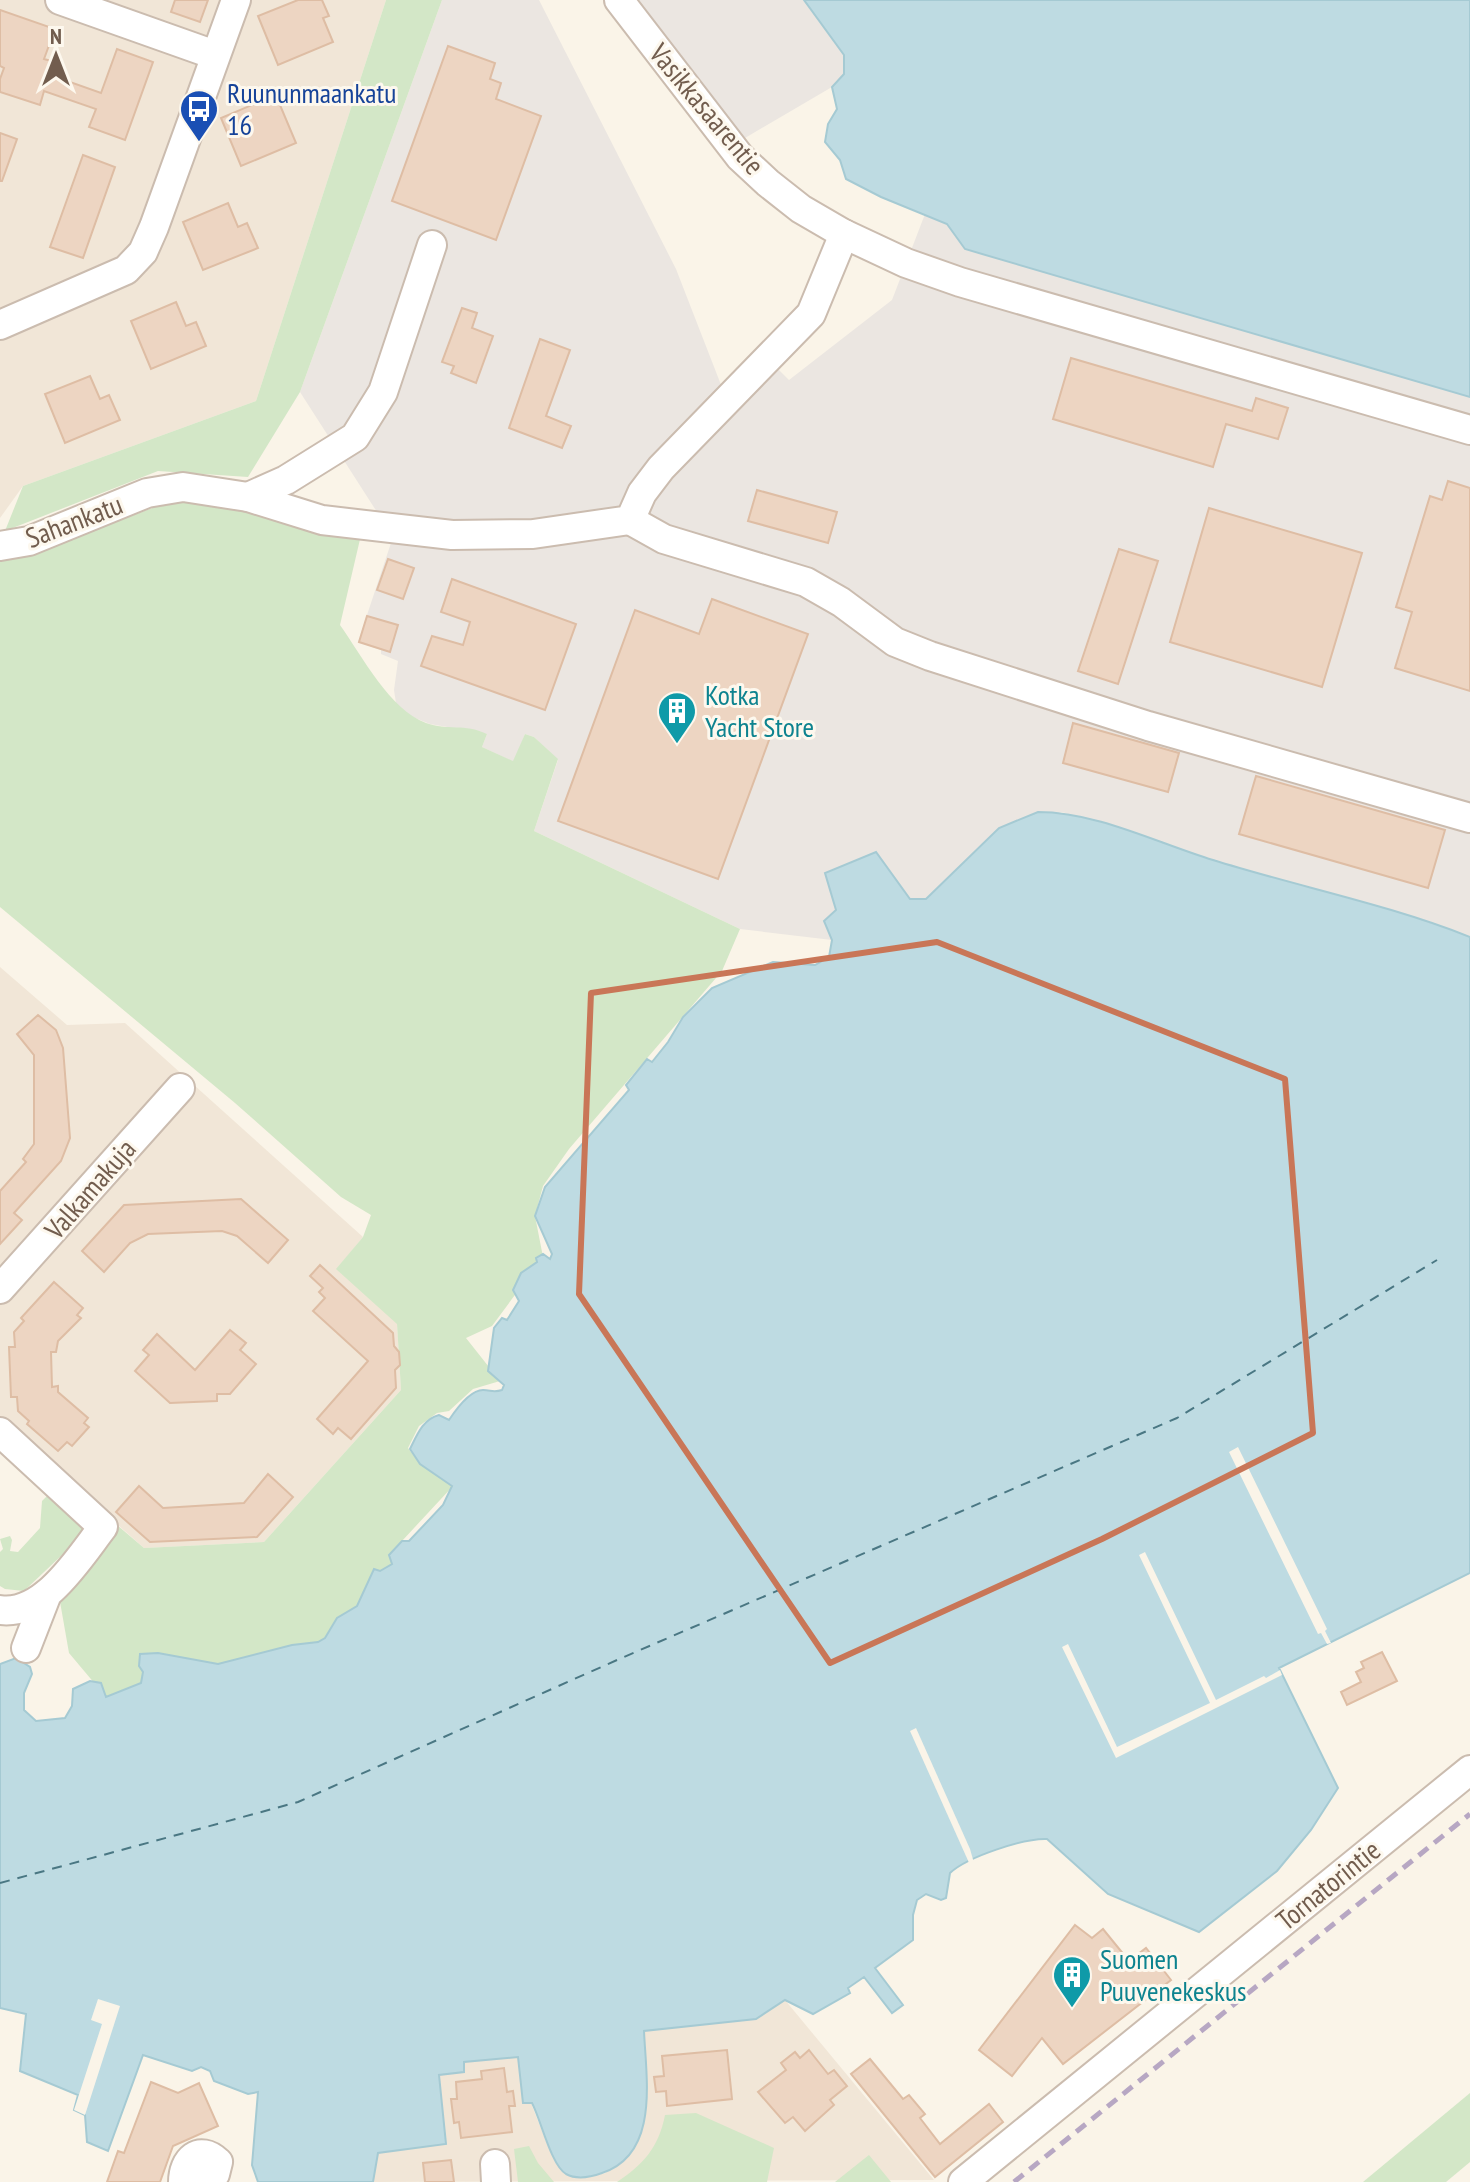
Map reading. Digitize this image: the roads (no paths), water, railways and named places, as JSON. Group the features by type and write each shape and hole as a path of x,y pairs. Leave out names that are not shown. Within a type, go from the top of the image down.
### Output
{"street":[{"path":"60,0 215,55"},
{"path":"0,325 104,281 136,262 154,227 236,0"},
{"name":"Vasikkasaarentie","path":"619,0 740,157 801,209 844,234 906,263 960,282 1470,430"},
{"path":"844,234 811,314 661,468 642,493 630,520 664,539 806,582 841,602 895,642 930,656 1148,726 1470,818"},
{"path":"248,497 286,480 355,437 383,392 432,245"},
{"name":"Sahankatu","path":"0,546 29,541 147,493 194,487 248,497 322,520 452,535 533,534 630,520"},
{"name":"Valkamakuja","path":"0,1289 180,1088"},
{"path":"0,1432 103,1527 47,1594 32,1605 10,1611 0,1610"},
{"path":"26,1648 47,1594"},
{"name":"Tornatorintie","path":"963,2182 1470,1770"},
{"path":"183,2182 185,2166 191,2157 200,2153 210,2154 218,2162 215,2174 206,2182"}],"water":[{"path":"804,0 1470,0 1470,397 965,249 947,224 846,179 840,160 825,142 828,124 837,109 832,87 844,74 844,55"},
{"path":"1038,812 1060,813 1105,823 1213,860 1407,915 1470,937 1470,1573 1279,1668 1338,1788 1311,1830 1277,1871 1199,1932 1108,1894 1047,1839 1011,1845 969,1861 950,1873 946,1898 941,1900 926,1894 917,1900 913,1915 913,1940 875,1968 903,2005 892,2013 864,1977 848,1988 850,1993 813,2014 785,2000 756,2019 644,2031 647,2092 641,2132 633,2149 621,2163 593,2176 570,2176 556,2162 532,2103 523,2103 518,2057 464,2062 464,2072 439,2075 446,2144 378,2153 373,2182 258,2182 252,2165 258,2092 248,2094 214,2081 210,2071 201,2067 192,2071 143,2055 108,2151 87,2142 85,2115 74,2110 78,2095 20,2071 26,2014 0,2008 0,1664 16,1658 30,1667 32,1674 24,1693 24,1710 36,1721 65,1718 72,1706 73,1689 90,1681 101,1683 106,1697 141,1683 140,1654 158,1653 218,1664 325,1638 337,1618 357,1606 374,1569 380,1571 392,1564 389,1555 402,1541 409,1541 443,1505 452,1486 420,1464 410,1449 421,1428 433,1417 439,1415 449,1420 473,1393 502,1390 504,1385 488,1371 494,1328 502,1318 507,1320 519,1301 513,1290 521,1273 537,1262 536,1258 543,1254 550,1259 552,1254 535,1216 545,1187 629,1090 626,1085 647,1059 652,1062 683,1017 712,988 773,962 815,965 829,957 832,940 824,921 836,910 825,873 876,852 910,899 926,899 999,828"}],"railway":[{"path":"1014,2182 1470,1814"}],"place":[{"name":"Ruununmaankatu 16","path":"199,143"},
{"name":"Kotka Yacht Store","path":"677,745"},
{"name":"Suomen Puuvenekeskus","path":"1072,2009"}]}
